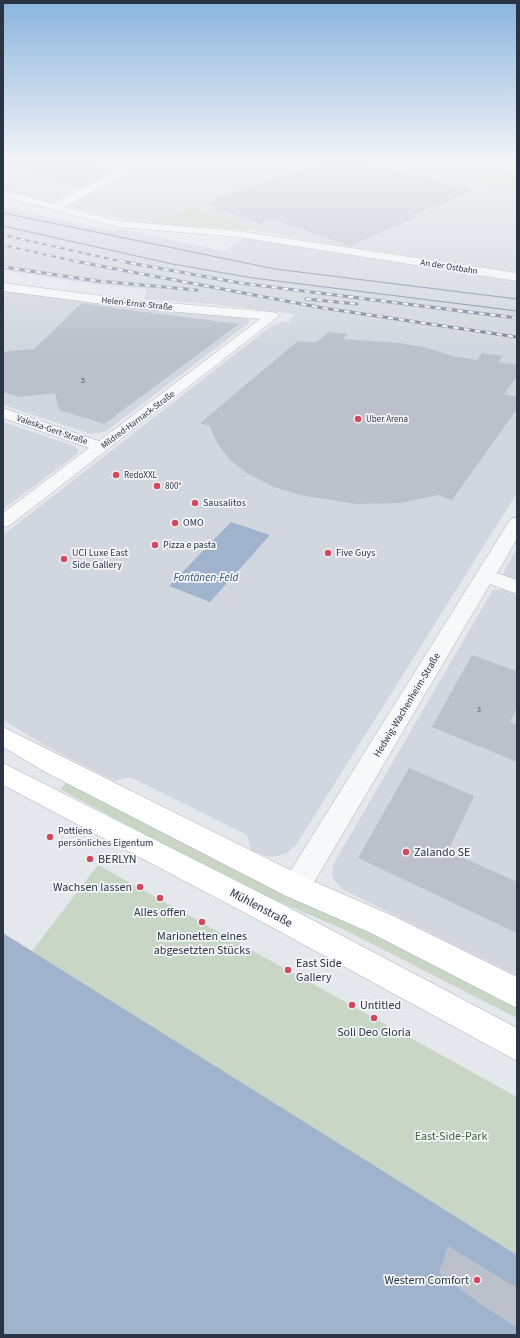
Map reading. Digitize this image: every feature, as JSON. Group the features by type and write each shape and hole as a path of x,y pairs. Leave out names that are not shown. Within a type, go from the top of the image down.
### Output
{"main road":[{"path":"3,736 56,766 296,887 381,924 517,993"},
{"name":"Mühlenstraße","path":"3,773 276,915 517,1045"}],"street":[{"name":"An der Ostbahn","path":"123,224 238,234 517,277"},
{"name":"Helen-Ernst-Straße","path":"3,287 127,303 272,316"},
{"name":"Mildred-Harnack-Straße","path":"3,522 272,316"},
{"name":"Valeska-Gert-Straße","path":"3,413 102,447"},
{"name":"Hedwig-Wachenheim-Straße","path":"296,887 517,523"},
{"path":"486,576 517,587"}],"shaded area":[{"path":"3,224 82,224 114,231 120,229 224,251 245,237 517,280 517,493 296,845 285,854 270,857 251,850 247,835 130,777 114,781 46,746 3,720 3,535 270,327 282,322 289,322 295,314 211,304 144,299 146,289 84,283 3,270"},
{"path":"174,224 517,224 517,272 341,246 248,229"},
{"path":"3,291 245,317 250,322 105,432 91,434 3,405"},
{"path":"3,422 74,446 79,450 77,454 3,509"},
{"path":"517,548 517,582 505,576 504,572"},
{"path":"502,589 515,593 514,595 517,596 517,976 342,889 332,877 333,865 491,593 493,590"}],"green space":[{"path":"165,224 241,224 251,228 246,230"},
{"path":"67,782 242,874 350,922 517,1008 517,1018 345,930 234,882 60,789"},
{"name":"East-Side-Park","path":"98,865 517,1097 517,1255 32,951"}],"water":[{"name":"Fontänen-Feld","path":"231,522 270,535 210,602 169,586"},
{"path":"3,933 517,1255 517,1335 3,1335"}],"building":[{"path":"289,224 400,224 350,246"},
{"path":"82,303 239,324 104,424 59,410 55,393 19,397 3,392 3,352 34,349"},
{"name":"Uber Arena","path":"329,332 348,334 343,339 399,343 423,347 453,356 477,360 482,353 503,356 498,362 517,365 517,377 504,394 517,397 517,409 452,500 438,495 401,503 356,504 300,495 274,487 247,473 230,460 215,439 210,426 200,423 298,341 315,343"},
{"path":"472,655 517,671 517,707 510,722 517,725 517,762 432,727"},
{"name":"Zalando SE","path":"409,768 474,796 448,851 517,882 517,933 358,858"},
{"name":"Western Comfort","path":"448,1246 517,1288 517,1328 480,1304 439,1273"}],"tram line":[{"path":"59,224 275,269 517,299"},
{"path":"3,226 172,264 253,278 517,311"}],"railway":[{"path":"3,235 124,262"},
{"path":"3,245 78,262"},
{"path":"74,261 323,308 517,337"},
{"path":"120,261 240,283 517,318"},
{"path":"3,267 98,281 197,290"},
{"path":"306,299 357,304"}],"place":[{"name":"Uber Arena","path":"358,419"},
{"name":"RedoXXL","path":"116,475"},
{"name":"800°","path":"157,486"},
{"name":"Sausalitos","path":"195,503"},
{"name":"OMO","path":"175,523"},
{"name":"Pizza e pasta","path":"155,545"},
{"name":"Five Guys","path":"328,553"},
{"name":"UCI Luxe East Side Gallery","path":"64,559"},
{"name":"Pottiens persönliches Eigentum","path":"50,837"},
{"name":"Zalando SE","path":"406,852"},
{"name":"BERLYN","path":"90,859"},
{"name":"Wachsen lassen","path":"140,887"},
{"name":"Alles offen","path":"160,898"},
{"name":"Marionetten eines abgesetzten Stücks","path":"202,922"},
{"name":"East Side Gallery","path":"288,970"},
{"name":"Untitled","path":"352,1005"},
{"name":"Soli Deo Gloria","path":"374,1018"},
{"name":"Western Comfort","path":"477,1280"}]}
